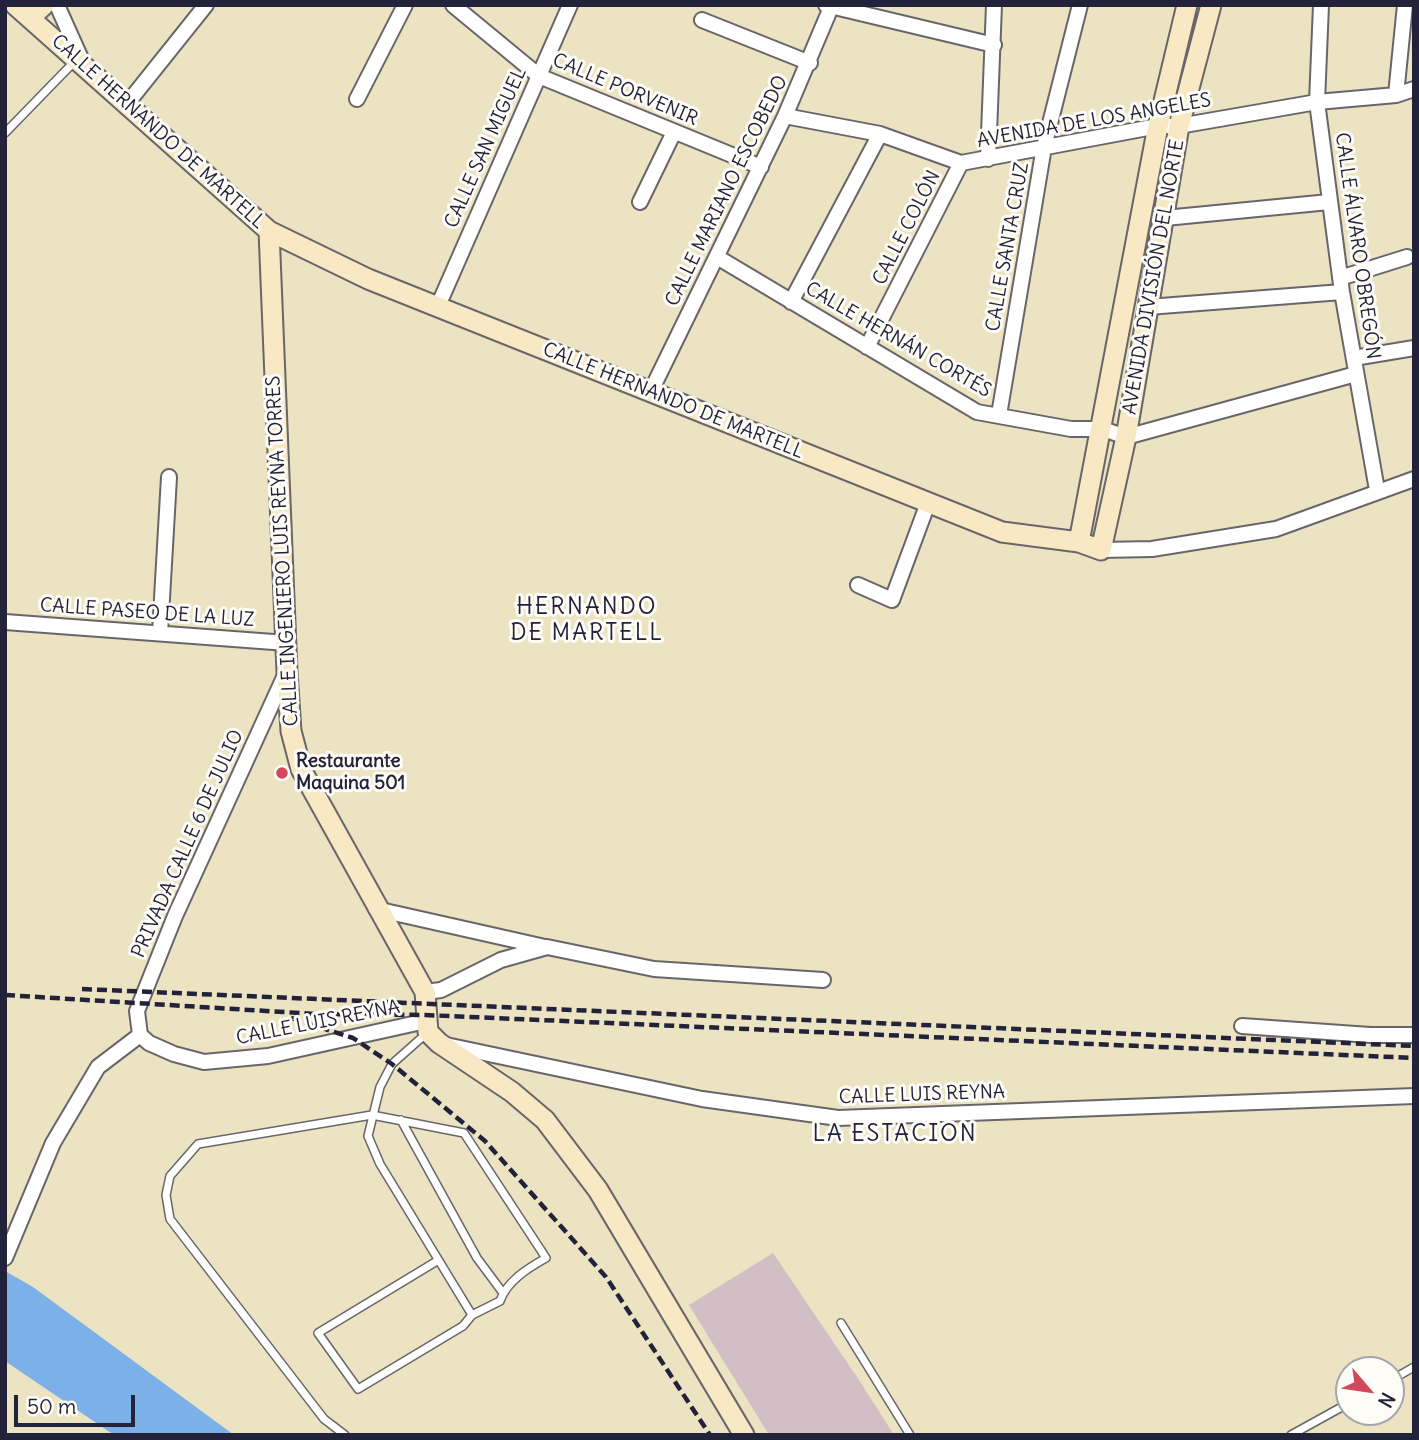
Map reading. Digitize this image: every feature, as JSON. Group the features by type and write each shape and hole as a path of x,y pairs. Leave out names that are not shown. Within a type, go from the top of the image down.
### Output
{"street":[{"path":"57,5 81,64"},
{"path":"126,105 206,5"},
{"path":"357,99 405,5"},
{"name":"CALLE PORVENIR","path":"453,5 539,76 761,167"},
{"name":"CALLE SAN MIGUEL","path":"438,306 570,5"},
{"path":"988,159 994,5"},
{"name":"CALLE SANTA CRUZ","path":"999,415 1044,147 1080,5"},
{"name":"AVENIDA DIVISIÓN DEL NORTE","path":"1079,542 1103,429 1158,126 1186,5"},
{"name":"AVENIDA DIVISIÓN DEL NORTE","path":"1101,550 1126,437 1179,126 1211,5"},
{"name":"CALLE ÁLVARO OBREGÓN","path":"1321,5 1317,102 1341,285 1377,490"},
{"path":"1396,95 1405,5"},
{"path":"830,6 994,45"},
{"name":"CALLE MARIANO ESCOBEDO","path":"651,391 810,63 830,6"},
{"path":"5,11 25,8"},
{"name":"CALLE HERNANDO DE MARTELL","path":"25,8 126,105 269,230 369,279 1002,532 1079,542 1101,550 1153,550 1276,529 1377,490 1414,479"},
{"path":"702,20 810,63"},
{"name":"AVENIDA DE LOS ANGELES","path":"785,116 880,134 961,163 1158,126 1179,126 1317,102 1396,95 1414,89"},
{"path":"640,202 674,131"},
{"path":"791,302 880,134"},
{"name":"CALLE COLÓN","path":"867,348 961,163"},
{"path":"1165,218 1329,202"},
{"name":"CALLE INGENIERO LUIS REYNA TORRES","path":"269,230 291,731 301,769 376,909 425,992 431,1032"},
{"name":"CALLE HERNÁN CORTÉS","path":"717,257 977,412 1071,429 1103,429 1126,437"},
{"path":"1148,307 1341,285 1406,257"},
{"path":"1354,358 1414,348"},
{"path":"1126,437 1356,374"},
{"path":"160,634 169,477"},
{"path":"858,585 892,600 928,503"},
{"name":"CALLE PASEO DE LA LUZ","path":"5,622 287,642"},
{"name":"PRIVADA CALLE 6 DE JULIO","path":"140,1035 137,1011 160,953 287,672"},
{"name":"CALLE LUIS REYNA","path":"376,909 654,969 823,980"},
{"name":"CALLE LUIS REYNA","path":"425,992 441,990 501,960 547,947"},
{"path":"1242,1026 1370,1035 1414,1035"},
{"path":"431,1032 545,1119 598,1190 744,1435"},
{"name":"CALLE LUIS REYNA","path":"140,1035 149,1043 174,1054 204,1062 268,1056 431,1032 702,1099 838,1118 1414,1096"},
{"path":"7,1253 53,1143 98,1067 140,1035"}],"lane":[{"path":"5,132 81,64"},
{"path":"431,1032 392,1064 380,1087 368,1136 380,1164 472,1315"},
{"path":"345,1435 324,1419 170,1219 166,1195 170,1176 198,1144 373,1115 464,1133 546,1258 525,1269 503,1293 500,1301 472,1315 463,1326 358,1389 318,1333 437,1261"},
{"path":"401,1121 477,1258 503,1293"},
{"path":"841,1323 910,1435"},
{"path":"1290,1435 1335,1411"}],"shaded area":[{"path":"773,1253 894,1435 769,1435 689,1305"}],"water":[{"path":"5,1271 33,1287 234,1435 114,1435 5,1361"}],"railway":[{"path":"82,989 1414,1046"},
{"path":"5,995 316,1014 425,1015 1414,1058"},
{"path":"291,1018 353,1038 392,1064 485,1141 606,1277 710,1435"}],"place":[{"name":"Restaurante Maquina 501","path":"282,773"}],"district":[{"name":"HERNANDO DE MARTELL","path":"587,620"},
{"name":"LA ESTACION","path":"895,1134"}]}
